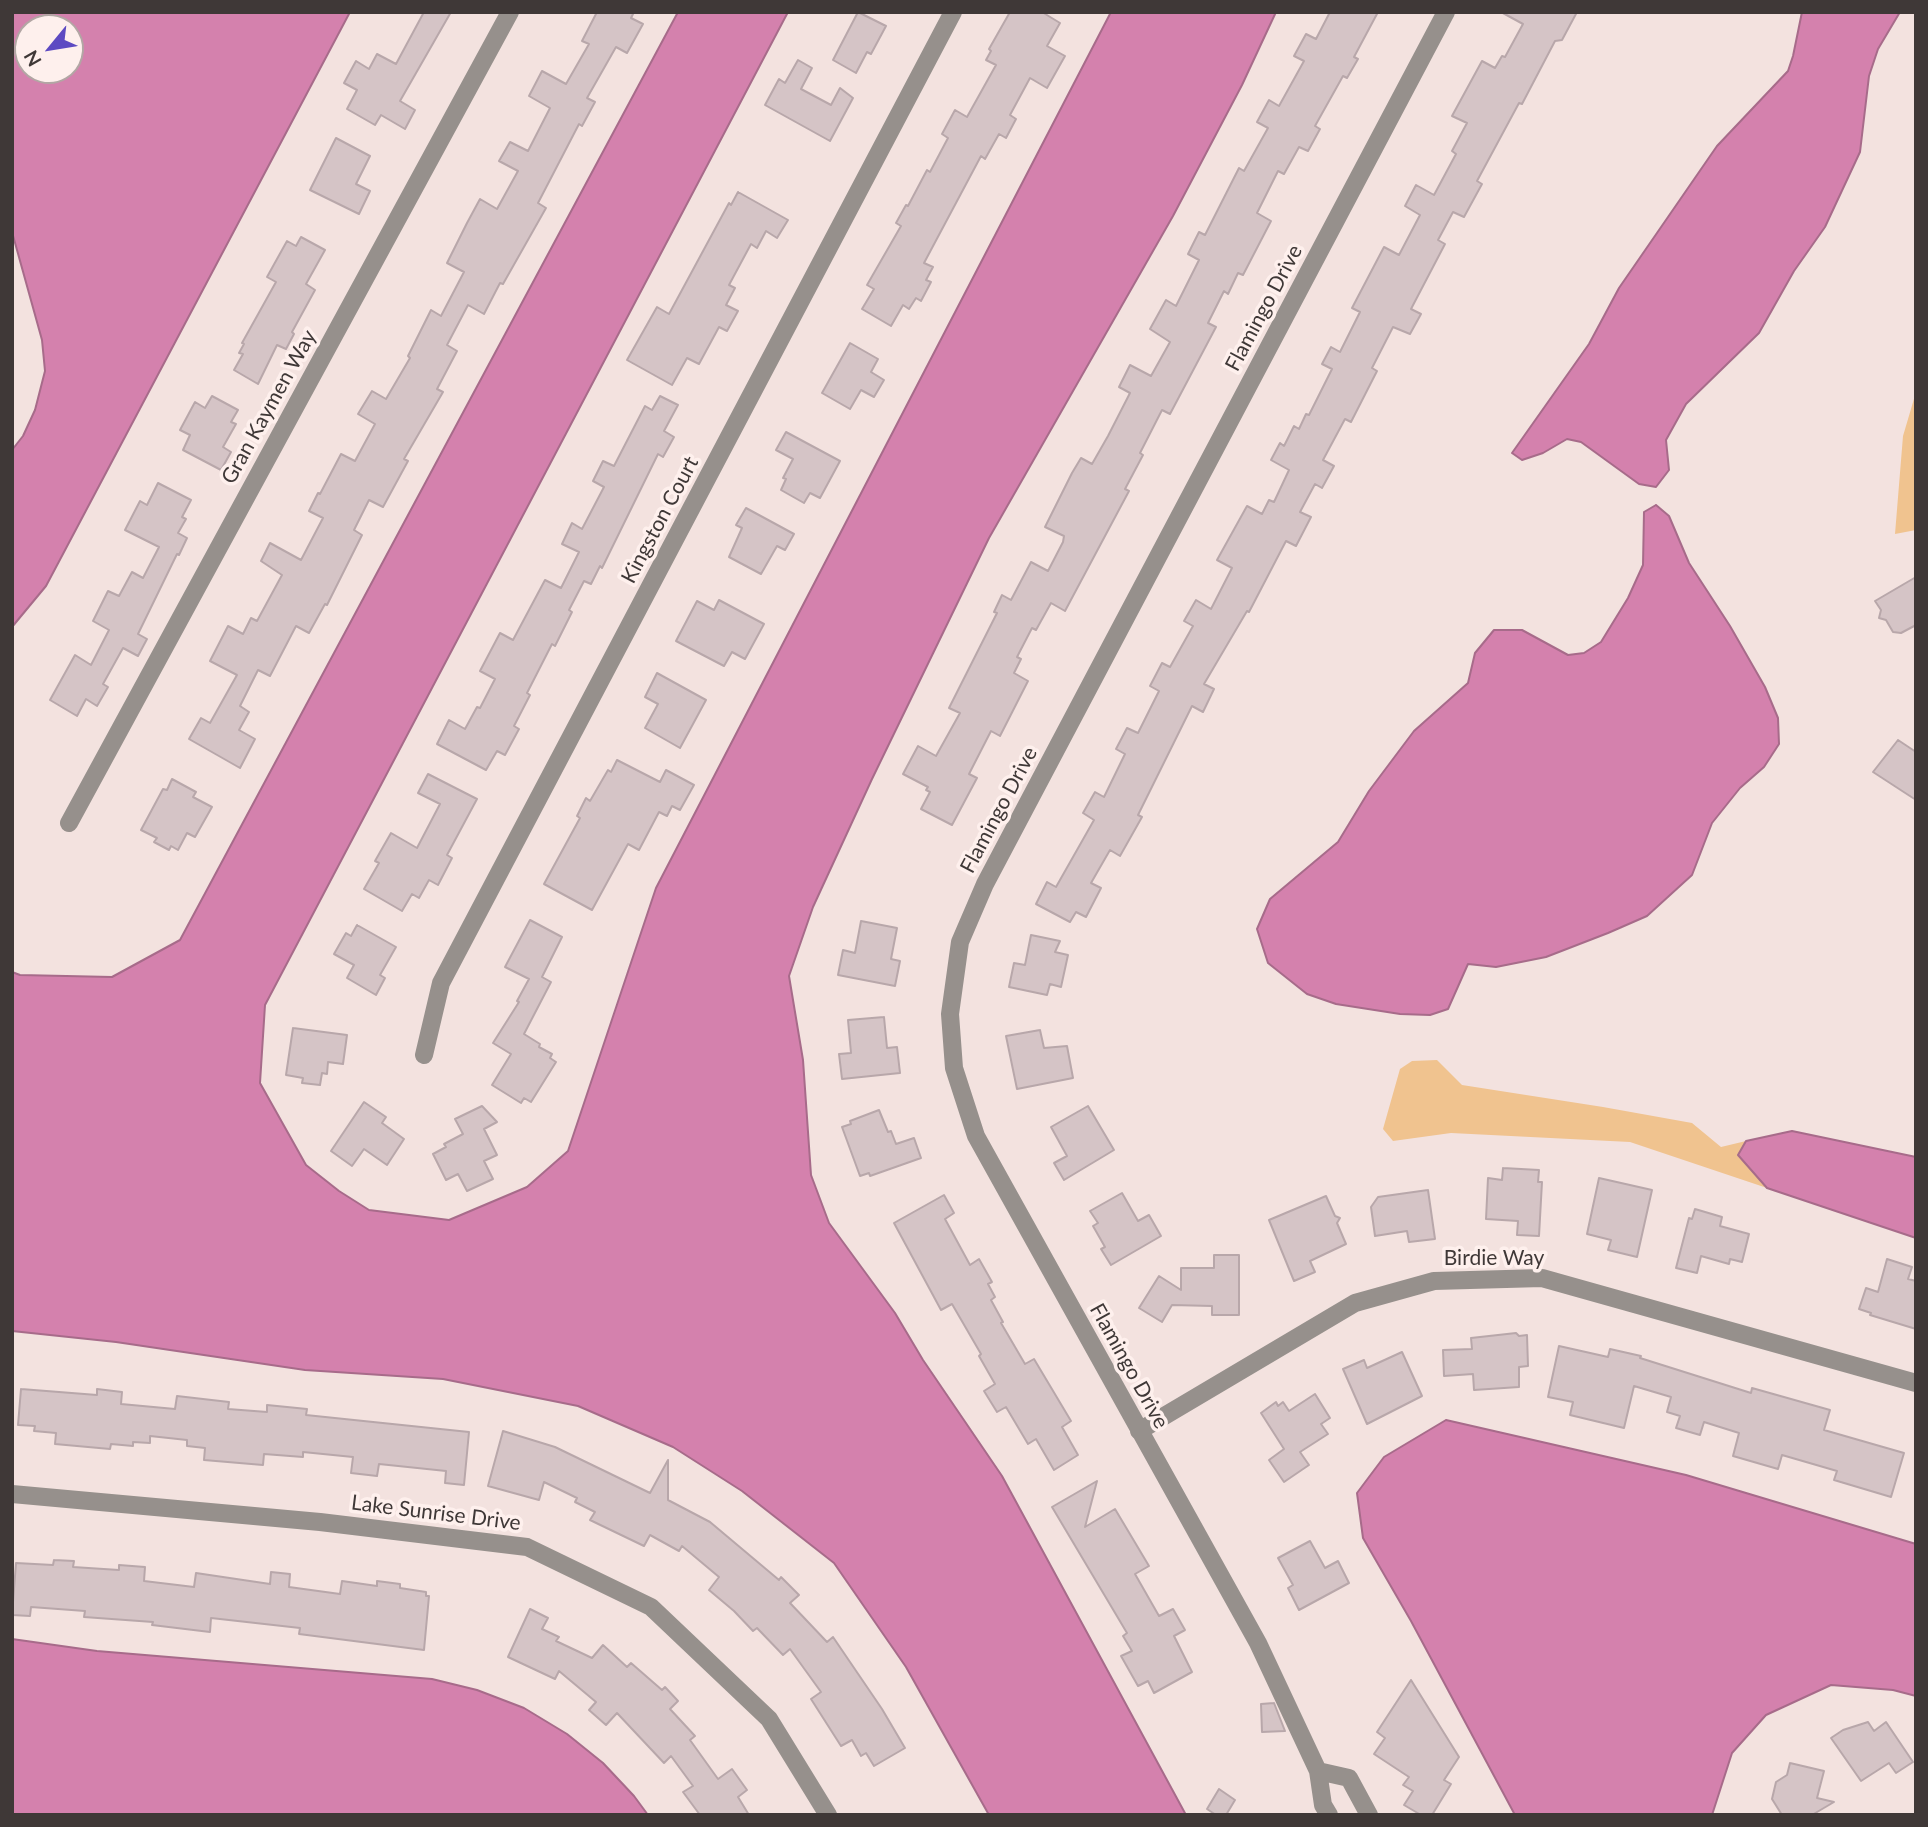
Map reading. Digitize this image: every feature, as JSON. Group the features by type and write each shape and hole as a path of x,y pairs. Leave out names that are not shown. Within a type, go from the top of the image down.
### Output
{"street":[{"name":"Gran Kaymen Way","path":"69,823 510,12"},
{"name":"Kingston Court","path":"424,1055 441,983 953,12"},
{"name":"Flamingo Drive","path":"1329,1815 1323,1805 1318,1772 1258,1643 976,1136 954,1068 950,1014 960,942 985,884 1446,12"},
{"name":"Birdie Way","path":"1139,1432 1355,1303 1434,1281 1542,1278 1916,1383"},
{"name":"Lake Sunrise Drive","path":"12,1494 320,1522 527,1547 651,1606 769,1719 828,1815"},
{"path":"1318,1772 1349,1778 1369,1815"}],"shaded area":[{"path":"12,12 350,12 46,586 12,627 12,450 23,436 35,410 45,371 42,340 12,232"},
{"path":"678,12 788,12 265,1005 260,1083 306,1165 369,1210 449,1220 527,1187 568,1151 656,888 1111,12 1276,12 1242,85 1173,216 989,538 813,907 789,976 803,1060 811,1175 829,1223 895,1313 923,1360 1002,1476 1186,1815 989,1815 906,1667 834,1563 742,1491 673,1447 578,1406 443,1379 305,1370 116,1342 12,1331 12,972 20,975 112,977 180,940"},
{"path":"1802,12 1900,12 1878,49 1869,76 1860,152 1825,227 1794,271 1759,333 1686,404 1666,440 1669,470 1656,487 1639,484 1581,442 1567,439 1543,453 1522,460 1512,453 1589,344 1619,288 1717,146 1788,71"},
{"path":"1916,392 1916,530 1895,534 1903,436"},
{"path":"1656,505 1669,516 1689,563 1730,626 1765,687 1778,718 1779,744 1764,767 1740,788 1712,823 1692,875 1647,916 1608,933 1546,957 1496,967 1468,964 1448,1009 1430,1015 1400,1014 1336,1004 1307,994 1268,963 1257,929 1270,899 1338,842 1369,791 1414,731 1468,683 1475,653 1494,630 1522,630 1568,655 1584,653 1601,642 1628,598 1643,565 1644,512"},
{"path":"1437,1060 1462,1085 1692,1123 1721,1147 1746,1141 1738,1155 1767,1188 1630,1142 1451,1133 1393,1141 1383,1129 1400,1069 1412,1061"},
{"path":"1792,1131 1916,1157 1916,1238 1767,1188 1738,1155 1746,1141"},
{"path":"1446,1420 1686,1475 1916,1544 1916,1696 1893,1690 1831,1685 1766,1715 1732,1753 1712,1815 1515,1815 1411,1621 1363,1538 1357,1493 1384,1457"},
{"path":"12,1639 97,1651 432,1679 477,1690 524,1708 567,1734 603,1763 648,1815 12,1815"}],"building":[{"path":"424,12 451,12 400,101 415,110 405,129 381,115 375,125 347,109 357,90 344,83 356,61 369,69 377,54 396,64"},
{"path":"597,12 634,12 631,18 643,24 627,53 616,47 587,98 595,102 582,126 579,124 538,203 546,208 503,284 500,283 484,314 468,305 447,345 457,351 437,389 443,392 404,459 408,461 383,507 369,500 354,530 362,535 327,605 325,604 309,633 296,626 270,676 258,670 240,706 249,712 239,730 255,739 240,768 189,739 201,718 210,723 237,675 210,661 228,626 243,634 251,618 257,621 282,575 261,561 270,543 301,560 323,518 309,511 318,493 320,494 341,454 355,461 375,424 358,414 372,391 386,399 410,358 408,356 431,310 441,316 464,272 447,263 467,223 480,199 497,209 518,171 499,161 510,142 528,151 550,108 529,96 542,71 566,84 589,44 582,41"},
{"path":"858,12 886,26 871,54 867,52 856,73 833,60"},
{"path":"1010,12 1042,12 1060,23 1047,46 1065,56 1047,88 1030,78 1010,115 1016,119 1006,138 999,134 985,159 981,156 924,263 933,267 926,280 931,282 921,301 916,298 909,309 903,305 891,326 862,309 874,289 867,285 901,226 896,223 927,170 930,172 948,138 942,134 955,110 967,117 996,65 986,60 991,51 989,49"},
{"path":"1330,12 1378,12 1354,57 1358,59 1347,78 1343,76 1315,126 1320,129 1308,151 1299,147 1284,174 1278,171 1257,213 1271,221 1243,275 1238,273 1228,294 1224,291 1208,323 1216,327 1170,414 1162,410 1125,489 1129,491 1065,611 1051,603 1036,630 1032,628 1017,657 1021,659 1014,673 1028,681 1000,736 991,731 969,774 977,778 952,825 921,809 930,792 926,790 928,787 903,774 918,746 936,756 960,713 949,708 997,613 994,612 1002,595 1011,600 1031,562 1048,571 1064,536 1045,527 1072,473 1081,458 1092,464 1108,436 1130,393 1119,387 1130,365 1151,376 1170,342 1150,329 1166,300 1176,306 1199,260 1188,254 1199,232 1205,235 1239,168 1244,171 1268,128 1257,122 1269,100 1279,106 1304,61 1294,56 1306,34 1316,39"},
{"path":"1501,12 1577,12 1562,40 1555,41 1522,104 1519,103 1477,181 1482,184 1464,217 1453,212 1438,240 1445,244 1411,309 1421,314 1410,334 1393,327 1372,368 1377,371 1351,422 1345,419 1323,460 1334,466 1322,488 1315,484 1300,512 1311,517 1296,546 1286,541 1249,612 1247,611 1204,684 1214,689 1203,712 1192,706 1138,815 1142,817 1120,856 1110,850 1091,883 1101,888 1086,917 1076,912 1070,922 1036,904 1047,882 1056,887 1094,820 1083,813 1095,792 1104,797 1125,754 1116,749 1127,728 1138,733 1159,691 1150,686 1162,663 1170,667 1193,626 1184,621 1196,600 1211,609 1232,568 1217,560 1247,506 1262,514 1269,500 1274,502 1289,470 1271,460 1280,443 1284,446 1294,426 1299,429 1306,414 1309,415 1332,369 1322,364 1331,347 1340,352 1360,312 1352,308 1384,247 1399,255 1420,215 1405,206 1416,185 1434,195 1456,154 1452,151 1467,123 1452,116 1482,61 1495,68 1502,56 1505,57 1523,24"},
{"path":"798,60 812,68 801,89 831,105 840,88 853,98 830,141 765,105 779,79 785,83"},
{"path":"336,138 370,156 356,184 370,191 359,214 310,190"},
{"path":"738,192 788,220 777,238 766,231 757,248 751,244 729,285 735,288 726,305 738,311 727,331 719,327 699,364 687,358 672,385 627,360 657,307 669,314 729,203 731,205"},
{"path":"301,237 325,250 306,284 315,290 292,332 294,334 286,349 277,345 258,384 234,370 243,354 239,353 244,344 242,343 276,282 267,277 287,241 296,246"},
{"path":"850,343 878,359 871,372 884,380 874,397 861,390 850,409 822,393"},
{"path":"212,396 238,410 231,422 236,424 223,447 231,452 221,470 183,450 190,435 180,430 195,402 205,408"},
{"path":"660,396 678,405 664,431 674,437 663,457 658,454 602,568 600,566 591,584 584,581 555,646 552,644 527,693 530,695 514,726 519,729 505,755 497,751 486,770 437,744 449,720 465,729 477,707 480,708 495,679 480,671 500,633 513,640 545,580 561,588 579,552 562,544 572,523 582,529 604,487 593,481 603,461 614,466 645,406 652,410"},
{"path":"786,432 840,461 820,498 810,493 804,503 781,490 786,479 783,478 793,459 776,450"},
{"path":"158,483 191,500 182,517 186,519 178,533 187,538 138,634 147,639 138,656 123,648 103,684 108,687 97,706 86,699 77,716 50,700 75,655 91,665 109,630 93,621 108,591 119,596 132,572 143,578 159,547 125,530 140,501 147,505"},
{"path":"746,508 794,534 785,550 777,546 761,574 729,557 742,528 736,525"},
{"path":"1916,577 1916,625 1901,633 1893,632 1886,620 1879,618 1881,610 1875,601"},
{"path":"719,600 764,624 745,659 732,652 724,666 676,641 697,601 714,610"},
{"path":"657,673 706,700 680,748 645,728 658,704 645,697"},
{"path":"1898,740 1916,752 1916,800 1873,772"},
{"path":"617,760 660,782 666,770 694,785 680,810 672,806 667,816 659,812 639,850 628,844 592,910 544,884 580,818 577,816 586,798 590,801"},
{"path":"428,774 477,799 447,855 452,858 438,885 429,880 419,898 412,894 402,911 364,889 379,863 375,861 391,833 417,848 440,804 418,793"},
{"path":"172,779 196,792 193,797 212,807 195,837 187,833 178,850 171,846 169,850 154,842 157,838 141,830 163,789 167,790"},
{"path":"530,920 562,937 542,977 551,982 524,1034 552,1054 550,1058 556,1062 531,1102 524,1098 521,1103 492,1085 511,1054 493,1043 519,1002 517,1001 529,979 505,967"},
{"path":"861,921 897,928 891,959 900,961 895,986 838,975 843,950 855,953"},
{"path":"357,925 396,947 380,975 385,978 376,995 347,978 354,965 334,954 346,933 351,936"},
{"path":"1031,935 1060,941 1055,952 1068,955 1061,987 1050,984 1047,995 1009,987 1014,963 1025,965"},
{"path":"884,1017 887,1048 897,1047 900,1073 842,1079 839,1054 851,1053 848,1020"},
{"path":"293,1028 347,1035 343,1064 328,1062 327,1074 322,1073 320,1085 302,1083 303,1078 286,1075"},
{"path":"1040,1030 1044,1048 1067,1046 1073,1078 1017,1089 1006,1036"},
{"path":"364,1102 386,1117 382,1123 404,1139 387,1165 364,1149 352,1166 331,1151"},
{"path":"482,1106 497,1122 484,1129 497,1155 484,1161 493,1179 467,1191 458,1174 446,1180 433,1154 446,1147 444,1144 463,1134 455,1119"},
{"path":"1088,1106 1114,1150 1064,1180 1054,1163 1067,1156 1051,1127"},
{"path":"879,1110 896,1144 914,1138 921,1158 870,1176 869,1173 860,1176 842,1127 851,1124 850,1121"},
{"path":"1503,1168 1539,1170 1538,1182 1542,1182 1539,1236 1517,1235 1518,1221 1486,1219 1488,1178 1502,1180"},
{"path":"1599,1178 1652,1190 1637,1257 1608,1250 1611,1240 1587,1234"},
{"path":"1428,1190 1435,1239 1409,1242 1407,1231 1375,1236 1371,1207 1378,1197"},
{"path":"1122,1193 1138,1221 1149,1215 1161,1236 1111,1265 1101,1249 1105,1247 1093,1226 1098,1223 1090,1211"},
{"path":"944,1195 954,1213 945,1219 970,1265 979,1259 992,1282 988,1284 995,1297 991,1300 1003,1322 1001,1323 1025,1364 1034,1359 1071,1421 1062,1427 1078,1455 1054,1470 1036,1439 1028,1444 1006,1407 997,1412 984,1391 995,1384 979,1356 981,1354 952,1304 941,1310 894,1223"},
{"path":"1326,1196 1335,1216 1340,1218 1337,1223 1346,1244 1310,1261 1315,1272 1294,1281 1269,1220"},
{"path":"1695,1209 1722,1217 1720,1226 1749,1234 1742,1262 1730,1259 1729,1264 1701,1256 1697,1273 1676,1268 1689,1218 1692,1219"},
{"path":"1214,1255 1239,1255 1239,1315 1212,1315 1212,1306 1172,1305 1162,1322 1139,1308 1159,1276 1181,1290 1181,1268 1214,1268"},
{"path":"1887,1259 1912,1267 1908,1279 1916,1281 1916,1329 1859,1309 1866,1288 1878,1292"},
{"path":"1516,1333 1519,1336 1527,1335 1528,1366 1519,1367 1519,1387 1474,1390 1473,1374 1444,1376 1443,1350 1472,1349 1471,1338"},
{"path":"1559,1346 1608,1357 1610,1349 1641,1356 1640,1358 1751,1393 1752,1388 1830,1410 1824,1430 1904,1453 1891,1497 1834,1480 1837,1471 1782,1455 1778,1469 1733,1456 1739,1433 1704,1422 1700,1435 1676,1428 1680,1416 1667,1412 1671,1397 1634,1386 1624,1428 1570,1415 1573,1402 1548,1397"},
{"path":"1402,1352 1422,1396 1367,1424 1343,1369 1364,1360 1367,1368"},
{"path":"21,1389 97,1395 97,1389 122,1392 121,1404 175,1409 177,1396 229,1402 228,1409 267,1412 267,1405 307,1409 306,1415 469,1432 464,1485 445,1483 446,1471 379,1464 377,1476 351,1473 353,1457 303,1452 303,1457 264,1454 263,1465 204,1460 205,1448 187,1446 187,1440 150,1436 150,1443 133,1442 133,1446 111,1444 110,1449 55,1444 56,1433 34,1431 35,1426 18,1425"},
{"path":"1315,1394 1330,1418 1321,1424 1328,1434 1300,1452 1309,1465 1284,1482 1269,1460 1284,1449 1261,1413 1276,1402 1278,1406 1283,1402 1289,1411"},
{"path":"503,1431 555,1447 650,1493 668,1460 668,1500 710,1522 779,1580 781,1577 799,1595 790,1603 827,1642 833,1637 905,1748 874,1766 866,1753 861,1756 852,1740 841,1746 811,1699 821,1692 790,1649 783,1655 757,1628 753,1631 709,1590 719,1577 682,1546 679,1551 650,1535 644,1546 590,1520 595,1512 575,1502 577,1498 544,1482 539,1500 488,1486"},
{"path":"1097,1481 1085,1527 1115,1509 1149,1566 1135,1574 1159,1616 1173,1609 1185,1630 1174,1636 1192,1672 1154,1693 1148,1681 1138,1686 1121,1656 1132,1651 1123,1636 1127,1633 1052,1507"},
{"path":"1310,1541 1325,1568 1338,1561 1349,1583 1299,1610 1288,1588 1293,1585 1278,1558"},
{"path":"54,1560 74,1561 73,1567 119,1570 119,1565 145,1567 144,1581 194,1587 196,1573 270,1584 271,1572 290,1574 289,1587 340,1594 342,1581 377,1586 377,1581 400,1584 400,1588 426,1592 426,1596 429,1596 424,1650 299,1634 300,1628 211,1618 210,1632 152,1625 153,1622 84,1617 85,1611 31,1607 30,1616 12,1615 16,1563 53,1565"},
{"path":"530,1609 548,1618 542,1629 559,1637 556,1641 592,1658 603,1645 627,1667 631,1663 662,1690 665,1687 678,1701 670,1709 695,1736 690,1740 718,1779 732,1769 747,1790 738,1797 749,1815 700,1815 683,1792 693,1786 671,1756 664,1763 617,1713 606,1725 589,1710 596,1702 559,1671 555,1679 508,1657"},
{"path":"1411,1680 1459,1757 1444,1780 1451,1784 1432,1815 1421,1815 1404,1805 1413,1791 1403,1785 1409,1777 1374,1754 1385,1738 1377,1732"},
{"path":"1274,1703 1285,1731 1262,1732 1261,1704"},
{"path":"1868,1722 1874,1731 1886,1722 1913,1762 1896,1773 1889,1763 1861,1781 1831,1738 1843,1730"},
{"path":"1790,1763 1824,1771 1817,1798 1834,1802 1812,1815 1782,1815 1772,1799 1776,1782 1787,1775"},
{"path":"1219,1789 1235,1800 1226,1815 1216,1815 1207,1809"}]}
